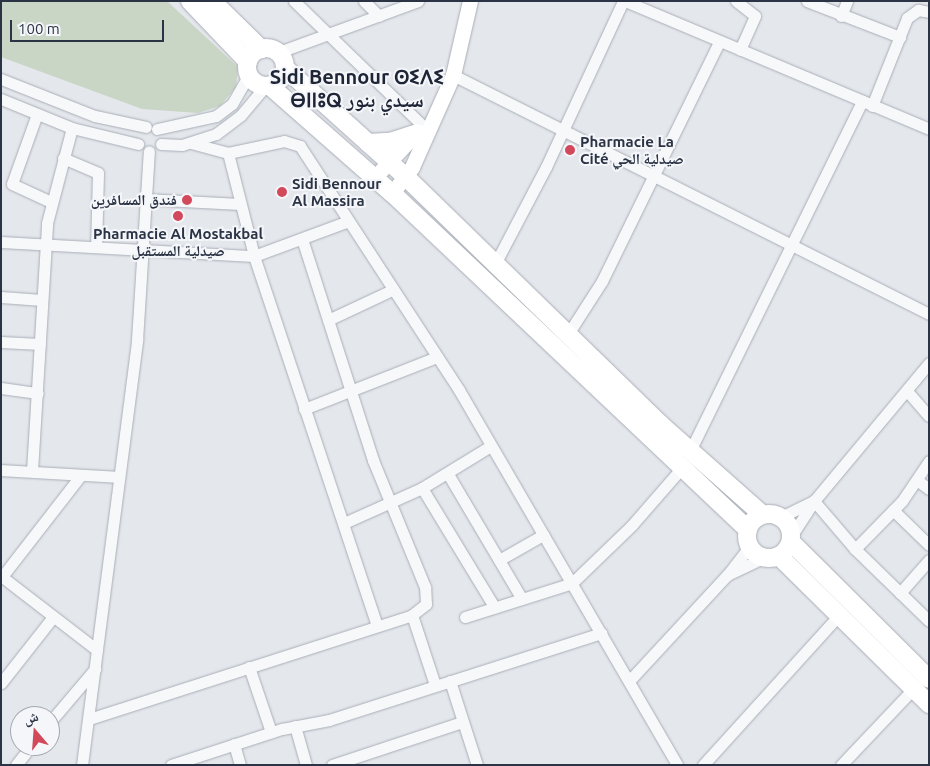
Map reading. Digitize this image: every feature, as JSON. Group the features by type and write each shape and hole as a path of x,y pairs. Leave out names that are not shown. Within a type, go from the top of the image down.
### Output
{"main road":[{"path":"190,1 248,68 375,177 749,538 782,548 929,680"},
{"path":"212,1 390,162 494,264 691,449 763,514 781,516 782,548 837,617 929,704"},
{"path":"375,177 422,130 435,113 453,75 470,1"},
{"path":"248,68 275,56"},
{"path":"268,86 275,56"},
{"path":"368,143 390,142 422,130"},
{"path":"392,193 406,177 422,130"},
{"path":"749,538 763,514"}],"street":[{"path":"294,1 329,33 422,130"},
{"path":"364,1 379,16"},
{"path":"275,56 329,33 418,1"},
{"path":"736,1 755,16 740,50"},
{"path":"807,1 841,16 900,37"},
{"path":"841,16 847,1"},
{"path":"494,264 629,2 719,42 929,129"},
{"path":"691,449 790,243 867,104 910,14 929,12"},
{"path":"568,334 602,281 719,42"},
{"path":"138,144 137,136 151,128 216,116 232,104 248,68"},
{"path":"453,75 929,314"},
{"path":"1,79 95,116 151,128 161,144"},
{"path":"192,143 235,121 268,86"},
{"path":"3,103 72,128 138,144 149,152"},
{"path":"37,114 12,184 51,202"},
{"path":"32,471 46,244 51,202 72,128"},
{"path":"149,152 161,144 192,143 228,153 294,142 437,356 489,447 572,583 677,765"},
{"path":"82,765 119,477 144,250 144,199 149,152"},
{"path":"228,153 254,256 377,626"},
{"path":"63,158 98,173 96,247"},
{"path":"144,199 240,204"},
{"path":"1,242 254,256 346,222"},
{"path":"89,719 412,615 424,608 427,594 389,503 350,393 302,239"},
{"path":"328,320 392,290"},
{"path":"1,297 42,300"},
{"path":"1,342 40,344"},
{"path":"304,409 350,393 437,356"},
{"path":"727,575 782,548 814,500 929,363"},
{"path":"1,388 38,393"},
{"path":"907,391 929,416"},
{"path":"344,523 422,488 448,474 489,447"},
{"path":"854,550 893,510 929,462"},
{"path":"1,470 119,477"},
{"path":"465,617 572,583 632,525 680,470"},
{"path":"448,474 522,599"},
{"path":"81,475 2,577 97,650"},
{"path":"917,480 929,489"},
{"path":"422,488 495,608"},
{"path":"781,516 814,500"},
{"path":"814,500 854,550 929,621"},
{"path":"893,510 929,545"},
{"path":"499,560 543,535"},
{"path":"629,681 727,575 749,538"},
{"path":"900,593 929,560"},
{"path":"412,615 435,686"},
{"path":"1,683 53,617"},
{"path":"702,765 837,617"},
{"path":"174,764 271,732 329,720 601,633"},
{"path":"249,667 271,732"},
{"path":"60,710 95,669"},
{"path":"450,681 477,765"},
{"path":"840,765 913,689"},
{"path":"332,765 462,722"},
{"path":"295,726 306,765"},
{"path":"234,744 240,765"}],"green space":[{"path":"1,1 167,1 238,67 236,87 220,106 198,113 142,109 1,57"}],"place":[{"name":"Pharmacie La Cité صيدلية الحي","path":"570,150"},
{"name":"Sidi Bennour Al Massira","path":"282,192"},
{"name":"فندق المسافرين","path":"187,200"},
{"name":"Pharmacie Al Mostakbal صيدلية المستقبل","path":"178,216"}],"district":[{"name":"Sidi Bennour ⵙⵉⴷⵉ ⴱⵏⵏⵓⵕ سيدي بنور","path":"357,88"}]}
